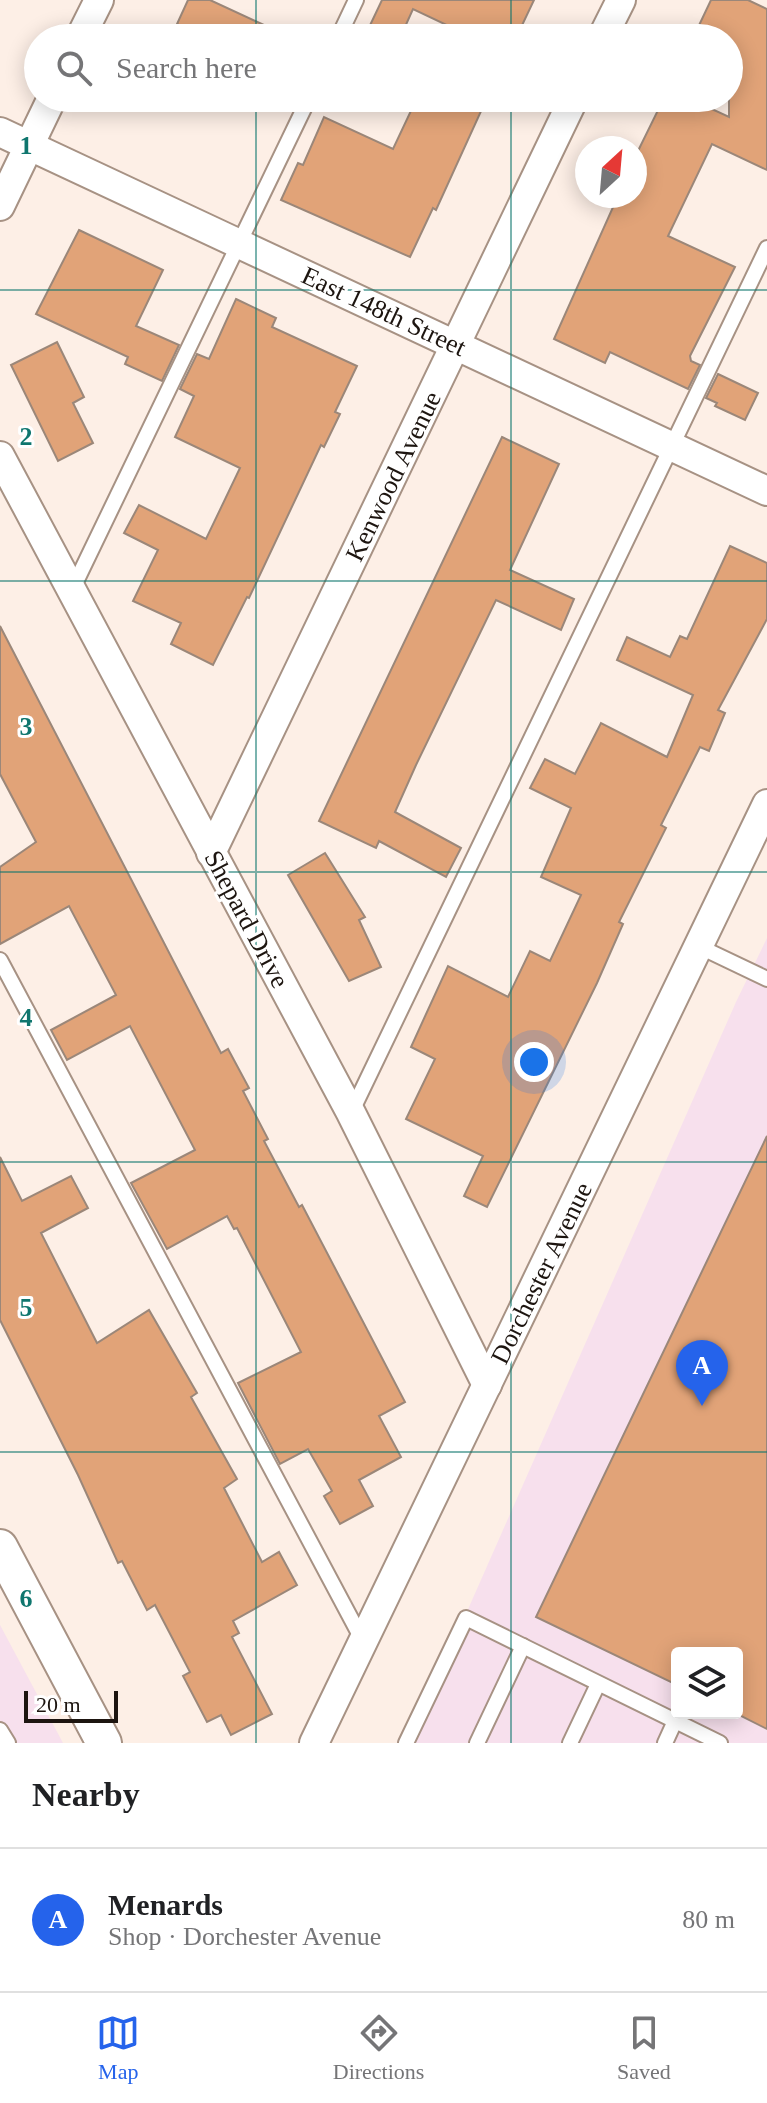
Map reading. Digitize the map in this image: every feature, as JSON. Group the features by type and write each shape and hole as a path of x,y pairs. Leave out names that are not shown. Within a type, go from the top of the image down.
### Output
{"street":[{"path":"87,24 99,0"},
{"path":"609,24 621,0"},
{"path":"0,206 45,112"},
{"name":"Kenwood Avenue","path":"211,853 567,112"},
{"name":"East 148th Street","path":"0,132 767,491"},
{"name":"Shepard Drive","path":"0,456 351,1113 487,1385"},
{"name":"Dorchester Avenue","path":"314,1743 767,804"},
{"path":"3,1559 104,1743"}],"lane":[{"path":"345,24 356,0"},
{"path":"73,588 302,112"},
{"path":"351,1113 767,248"},
{"path":"698,946 767,979"},
{"path":"0,960 363,1641"},
{"path":"406,1743 466,1618 720,1743"},
{"path":"477,1743 523,1646"},
{"path":"570,1743 598,1684"},
{"path":"665,1743 675,1721"},
{"path":"0,1730 8,1743"}],"shaded area":[{"path":"767,938 767,1743 409,1743 736,1002"},
{"path":"0,1625 63,1743 0,1743"}],"building":[{"path":"188,0 210,0 262,24 177,24"},
{"path":"382,0 534,0 523,24 445,24 413,9 406,24 371,24"},
{"path":"711,0 748,0 767,9 767,170 712,144 668,236 735,267 690,356 691,361 700,365 688,389 610,352 605,363 554,339 613,208 647,208 645,136 657,112 718,112 729,117 729,112 743,112 743,24 700,24"},
{"path":"410,112 481,112 436,210 433,208 410,257 281,200 298,163 303,165 324,117 393,149"},
{"path":"79,230 163,270 136,326 179,345 162,381 125,364 128,357 36,314"},
{"path":"236,299 276,318 272,327 357,366 335,412 340,414 324,447 321,445 249,598 213,665 171,644 181,623 133,601 158,550 124,533 139,505 206,539 240,468 175,437 194,396 180,389 197,354 209,359"},
{"path":"57,342 84,397 73,403 93,443 58,461 11,365"},
{"path":"718,374 758,393 745,420 715,406 717,403 706,398"},
{"path":"502,437 559,464 510,570 574,599 561,630 496,600 416,765 395,812 461,848 446,877 379,841 376,848 319,821"},
{"path":"730,546 767,563 767,619 718,710 725,713 709,751 700,747 661,825 666,828 619,922 623,924 597,983 487,1207 464,1196 483,1156 406,1119 435,1059 411,1047 448,966 508,997 530,951 550,961 581,895 541,877 571,808 530,788 545,759 575,774 601,723 667,757 693,695 617,660 627,637 670,657 680,636 687,639"},
{"path":"0,626 221,1053 228,1049 249,1088 243,1091 268,1139 264,1141 299,1207 302,1205 405,1402 379,1416 401,1457 359,1480 373,1506 340,1524 324,1496 332,1491 308,1449 280,1464 238,1383 301,1352 237,1228 234,1229 227,1216 167,1249 131,1183 195,1150 130,1026 67,1060 51,1030 116,995 69,906 0,944 0,867 36,842 0,774"},
{"path":"325,853 365,917 359,920 381,967 349,981 288,875"},
{"path":"767,1136 767,1729 743,1717 743,1647 671,1647 671,1682 536,1617"},
{"path":"0,1157 22,1201 71,1176 88,1208 41,1233 97,1343 149,1310 197,1393 191,1397 237,1479 224,1488 262,1562 279,1552 297,1585 233,1621 239,1633 232,1637 272,1714 231,1735 221,1715 207,1722 183,1676 190,1672 155,1605 147,1610 122,1561 118,1563 78,1475 0,1320"}],"place":[{"name":"Menards","path":"702,1406"}]}
